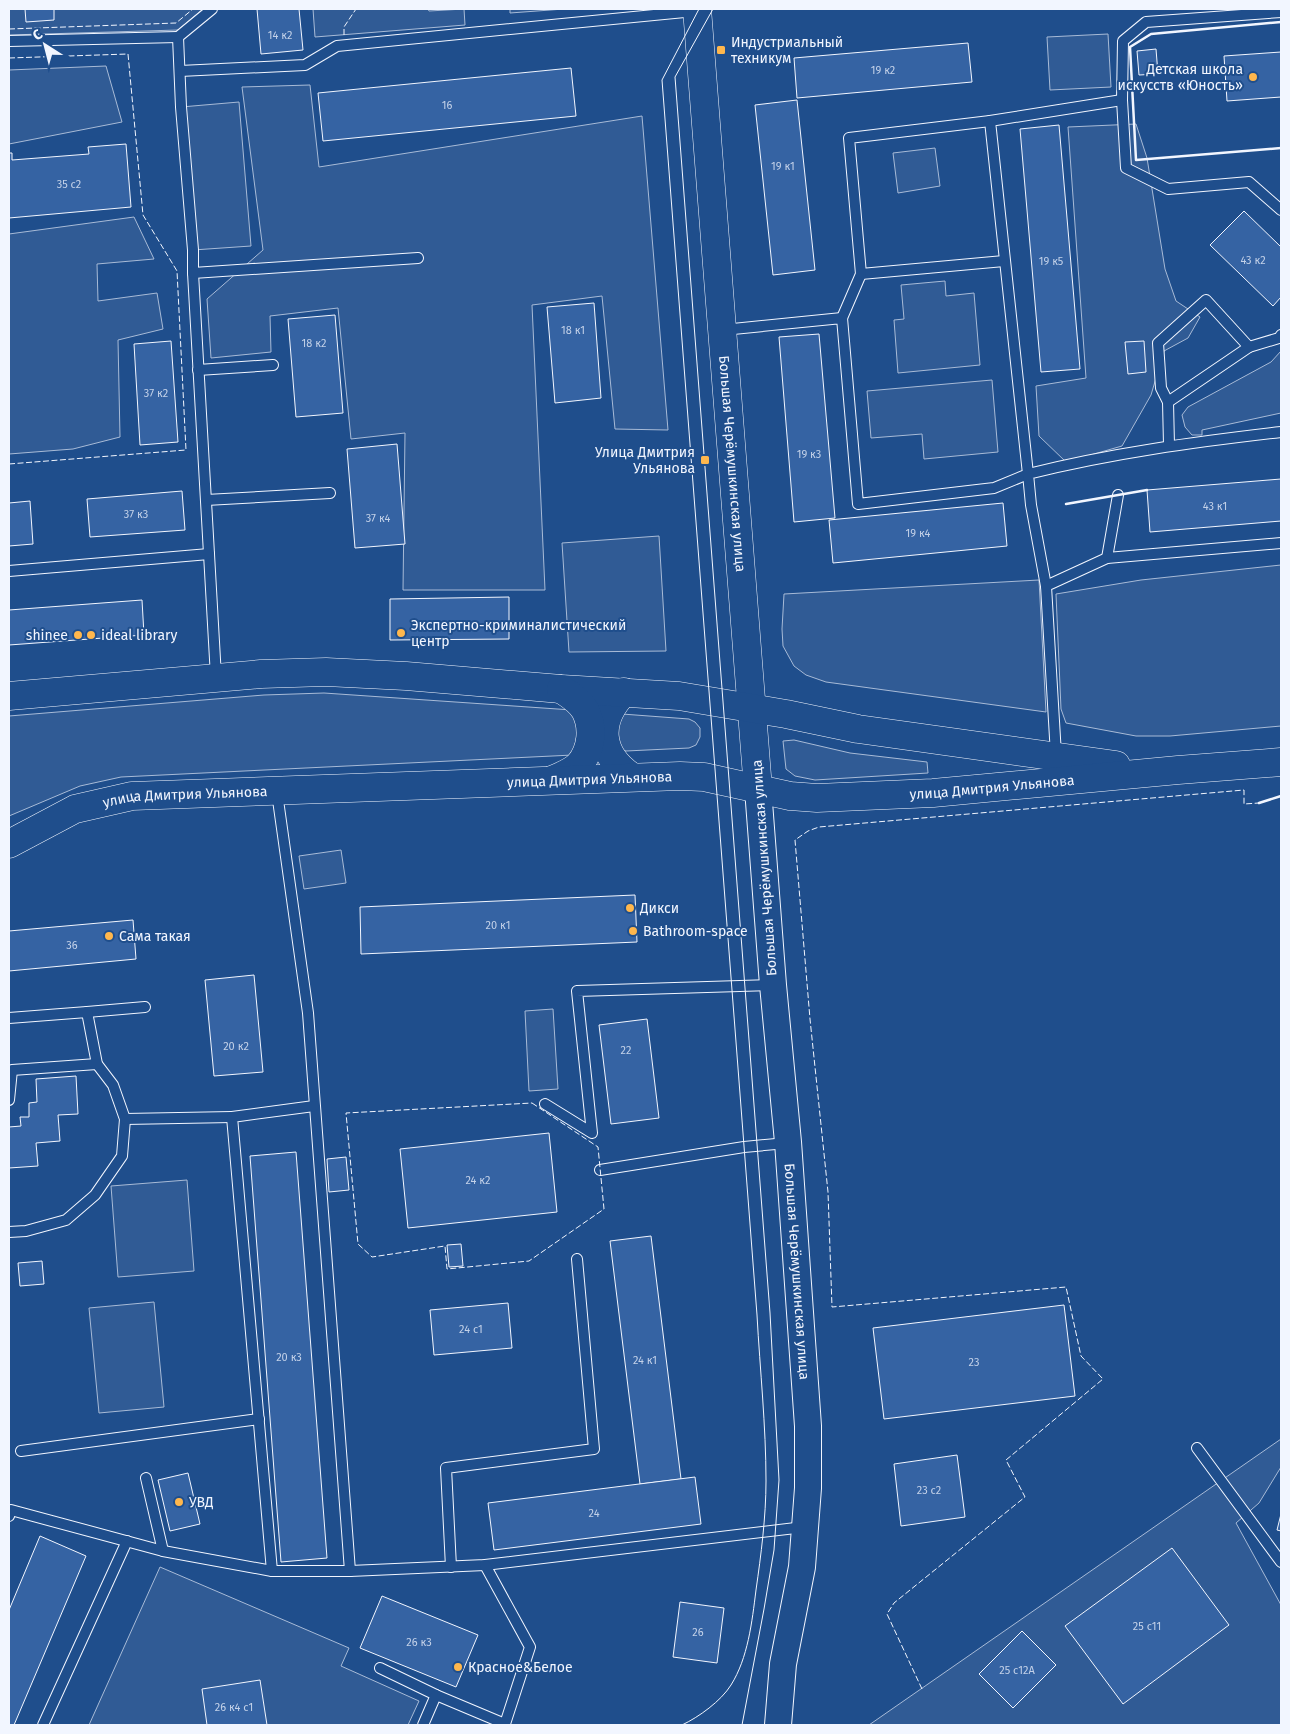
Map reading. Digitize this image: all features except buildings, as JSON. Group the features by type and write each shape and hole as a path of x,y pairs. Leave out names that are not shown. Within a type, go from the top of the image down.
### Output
{"main road":[{"name":"Большая Черёмушкинская улица","path":"697,10 758,789"},
{"name":"улица Дмитрия Ульянова","path":"9,696 216,678 326,672 414,677 679,696 858,729 1128,766 1178,770"},
{"path":"552,780 566,774 579,765 587,753 591,738 590,723 584,708 561,689"},
{"path":"624,692 609,712 605,724 604,737 613,760 632,777"},
{"name":"улица Дмитрия Ульянова","path":"9,844 75,809 132,796 552,780 599,780 632,777 704,777 790,796 827,798 933,793 1281,762"}],"street":[{"name":"Большая Черёмушкинская улица","path":"758,789 772,985 788,1142 808,1426 806,1526 802,1567 783,1664 778,1725"}],"lane":[{"path":"9,41 178,37 212,9"},
{"path":"180,71 305,65 337,46 697,10"},
{"path":"1281,12 1146,22 1123,41 1122,100 1126,168 1168,189 1248,182 1281,210"},
{"path":"178,37 181,107 193,250 216,678"},
{"path":"1122,100 990,121 849,138 861,274 842,318 858,504 994,488 1028,474 1080,461 1170,445 1281,432"},
{"path":"990,121 1031,505 1046,586 1056,756"},
{"path":"193,273 418,258"},
{"path":"861,274 1004,261"},
{"path":"1170,445 1168,402 1161,388 1158,343 1206,300 1249,347"},
{"path":"722,330 842,318"},
{"path":"1168,402 1249,347 1279,338 1281,335"},
{"path":"198,370 274,365"},
{"path":"206,500 330,493"},
{"path":"1107,558 1118,496"},
{"path":"1046,586 1107,558 1281,543"},
{"path":"9,571 209,554"},
{"path":"276,790 308,1013 350,1571"},
{"path":"545,1104 592,1133 577,991 772,985"},
{"path":"9,1018 145,1007"},
{"path":"9,1232 26,1231 66,1220 95,1195 122,1156 125,1119 113,1085 97,1064 88,1012"},
{"path":"9,1100 12,1070 97,1064"},
{"path":"125,1119 232,1117 314,1106"},
{"path":"232,1117 272,1571"},
{"path":"600,1170 744,1147 788,1142"},
{"path":"451,1566 446,1468 594,1449 577,1259"},
{"path":"21,1451 259,1419"},
{"path":"1197,1448 1281,1562"},
{"path":"146,1478 163,1551"},
{"path":"9,1516 11,1510 163,1551 272,1571 350,1571 485,1564 806,1526"},
{"path":"44,1725 127,1541"},
{"path":"380,1668 436,1695 505,1724 530,1647 485,1564"},
{"path":"423,1725 436,1695"}],"shaded area":[{"path":"9,9 203,9 178,30 9,35"},
{"path":"313,9 428,9 429,11 464,9 465,25 315,37"},
{"path":"510,9 564,9 510,13"},
{"path":"1108,34 1111,87 1050,90 1047,37"},
{"path":"106,66 122,122 9,144 9,70"},
{"path":"310,85 319,167 642,116 668,430 615,429 602,296 532,305 545,590 403,590 405,433 351,439 338,308 270,316 271,352 211,358 207,299 263,250 242,87"},
{"path":"239,102 251,246 193,250 181,107"},
{"path":"1136,124 1147,158 1165,269 1176,301 1200,317 1188,338 1164,351 1151,395 1122,446 1066,462 1039,436 1036,386 1086,378 1068,127"},
{"path":"935,148 940,186 898,193 893,153"},
{"path":"134,217 154,259 97,264 98,301 157,293 163,329 118,340 120,437 73,449 9,454 9,234"},
{"path":"945,281 946,296 974,293 980,365 898,373 894,320 904,319 901,285"},
{"path":"1281,351 1281,413 1202,430 1202,435 1192,435 1185,427 1182,415 1188,407 1271,362"},
{"path":"992,380 998,452 924,459 922,434 871,438 867,391"},
{"path":"659,536 666,651 569,652 562,543"},
{"path":"1281,565 1281,726 1170,736 1136,736 1066,723 1061,709 1056,594 1141,580"},
{"path":"1039,580 1046,712 826,682 806,675 794,666 783,646 784,594"},
{"path":"324,693 572,710 581,715 573,755 121,777 80,786 9,816 9,716 264,695"},
{"path":"622,714 689,719 700,728 700,737 696,745 689,748 626,751 616,747 614,718"},
{"path":"794,740 850,753 927,762 928,773 815,780 795,776 786,769 783,741"},
{"path":"341,850 346,883 304,889 299,856"},
{"path":"553,1009 558,1089 529,1091 525,1011"},
{"path":"187,1180 194,1271 118,1277 111,1186"},
{"path":"154,1302 164,1407 99,1413 89,1308"},
{"path":"1281,1439 1281,1467 1259,1503 1236,1523 1281,1605 1281,1725 869,1725"},
{"path":"160,1567 349,1648 341,1666 419,1701 408,1725 89,1725"}],"tram line":[{"path":"682,1725 695,1718 722,1697 731,1685 742,1663 751,1627 763,1536 766,1481 757,1315 662,80 699,9"},
{"path":"713,9 675,77 770,1313 779,1480 774,1550 742,1725"}],"fence":[{"path":"9,29 176,23 193,9"},
{"path":"344,35 344,27 356,9"},
{"path":"9,58 128,54 143,215 177,271 186,450 9,464"},
{"path":"922,1689 887,1614 894,1603 1025,1497 1006,1460 1103,1379 1081,1356 1066,1287 832,1307 828,1192 810,1019 795,840 808,831 819,827 1244,790 1244,804 1259,803"},
{"path":"532,1103 598,1147 604,1209 529,1261 447,1269 445,1246 372,1257 358,1244 346,1113 532,1103"}],"wall":[{"path":"1281,22 1151,34 1130,47 1136,160 1281,148"},
{"path":"1066,504 1147,490"},
{"path":"1259,803 1281,796"}],"place":[{"name":"Индустриальный техникум","path":"721,50"},
{"name":"Детская школа искусств «Юность»","path":"1253,77"},
{"name":"Улица Дмитрия Ульянова","path":"705,460"},
{"name":"Экспертно-криминалистический центр","path":"401,633"},
{"name":"shinee","path":"78,635"},
{"name":"ideal library","path":"91,635"},
{"name":"Дикси","path":"630,908"},
{"name":"Bathroom-space","path":"633,931"},
{"name":"Сама такая","path":"109,936"},
{"name":"УВД","path":"179,1502"},
{"name":"Красное&Белое","path":"458,1667"}]}
